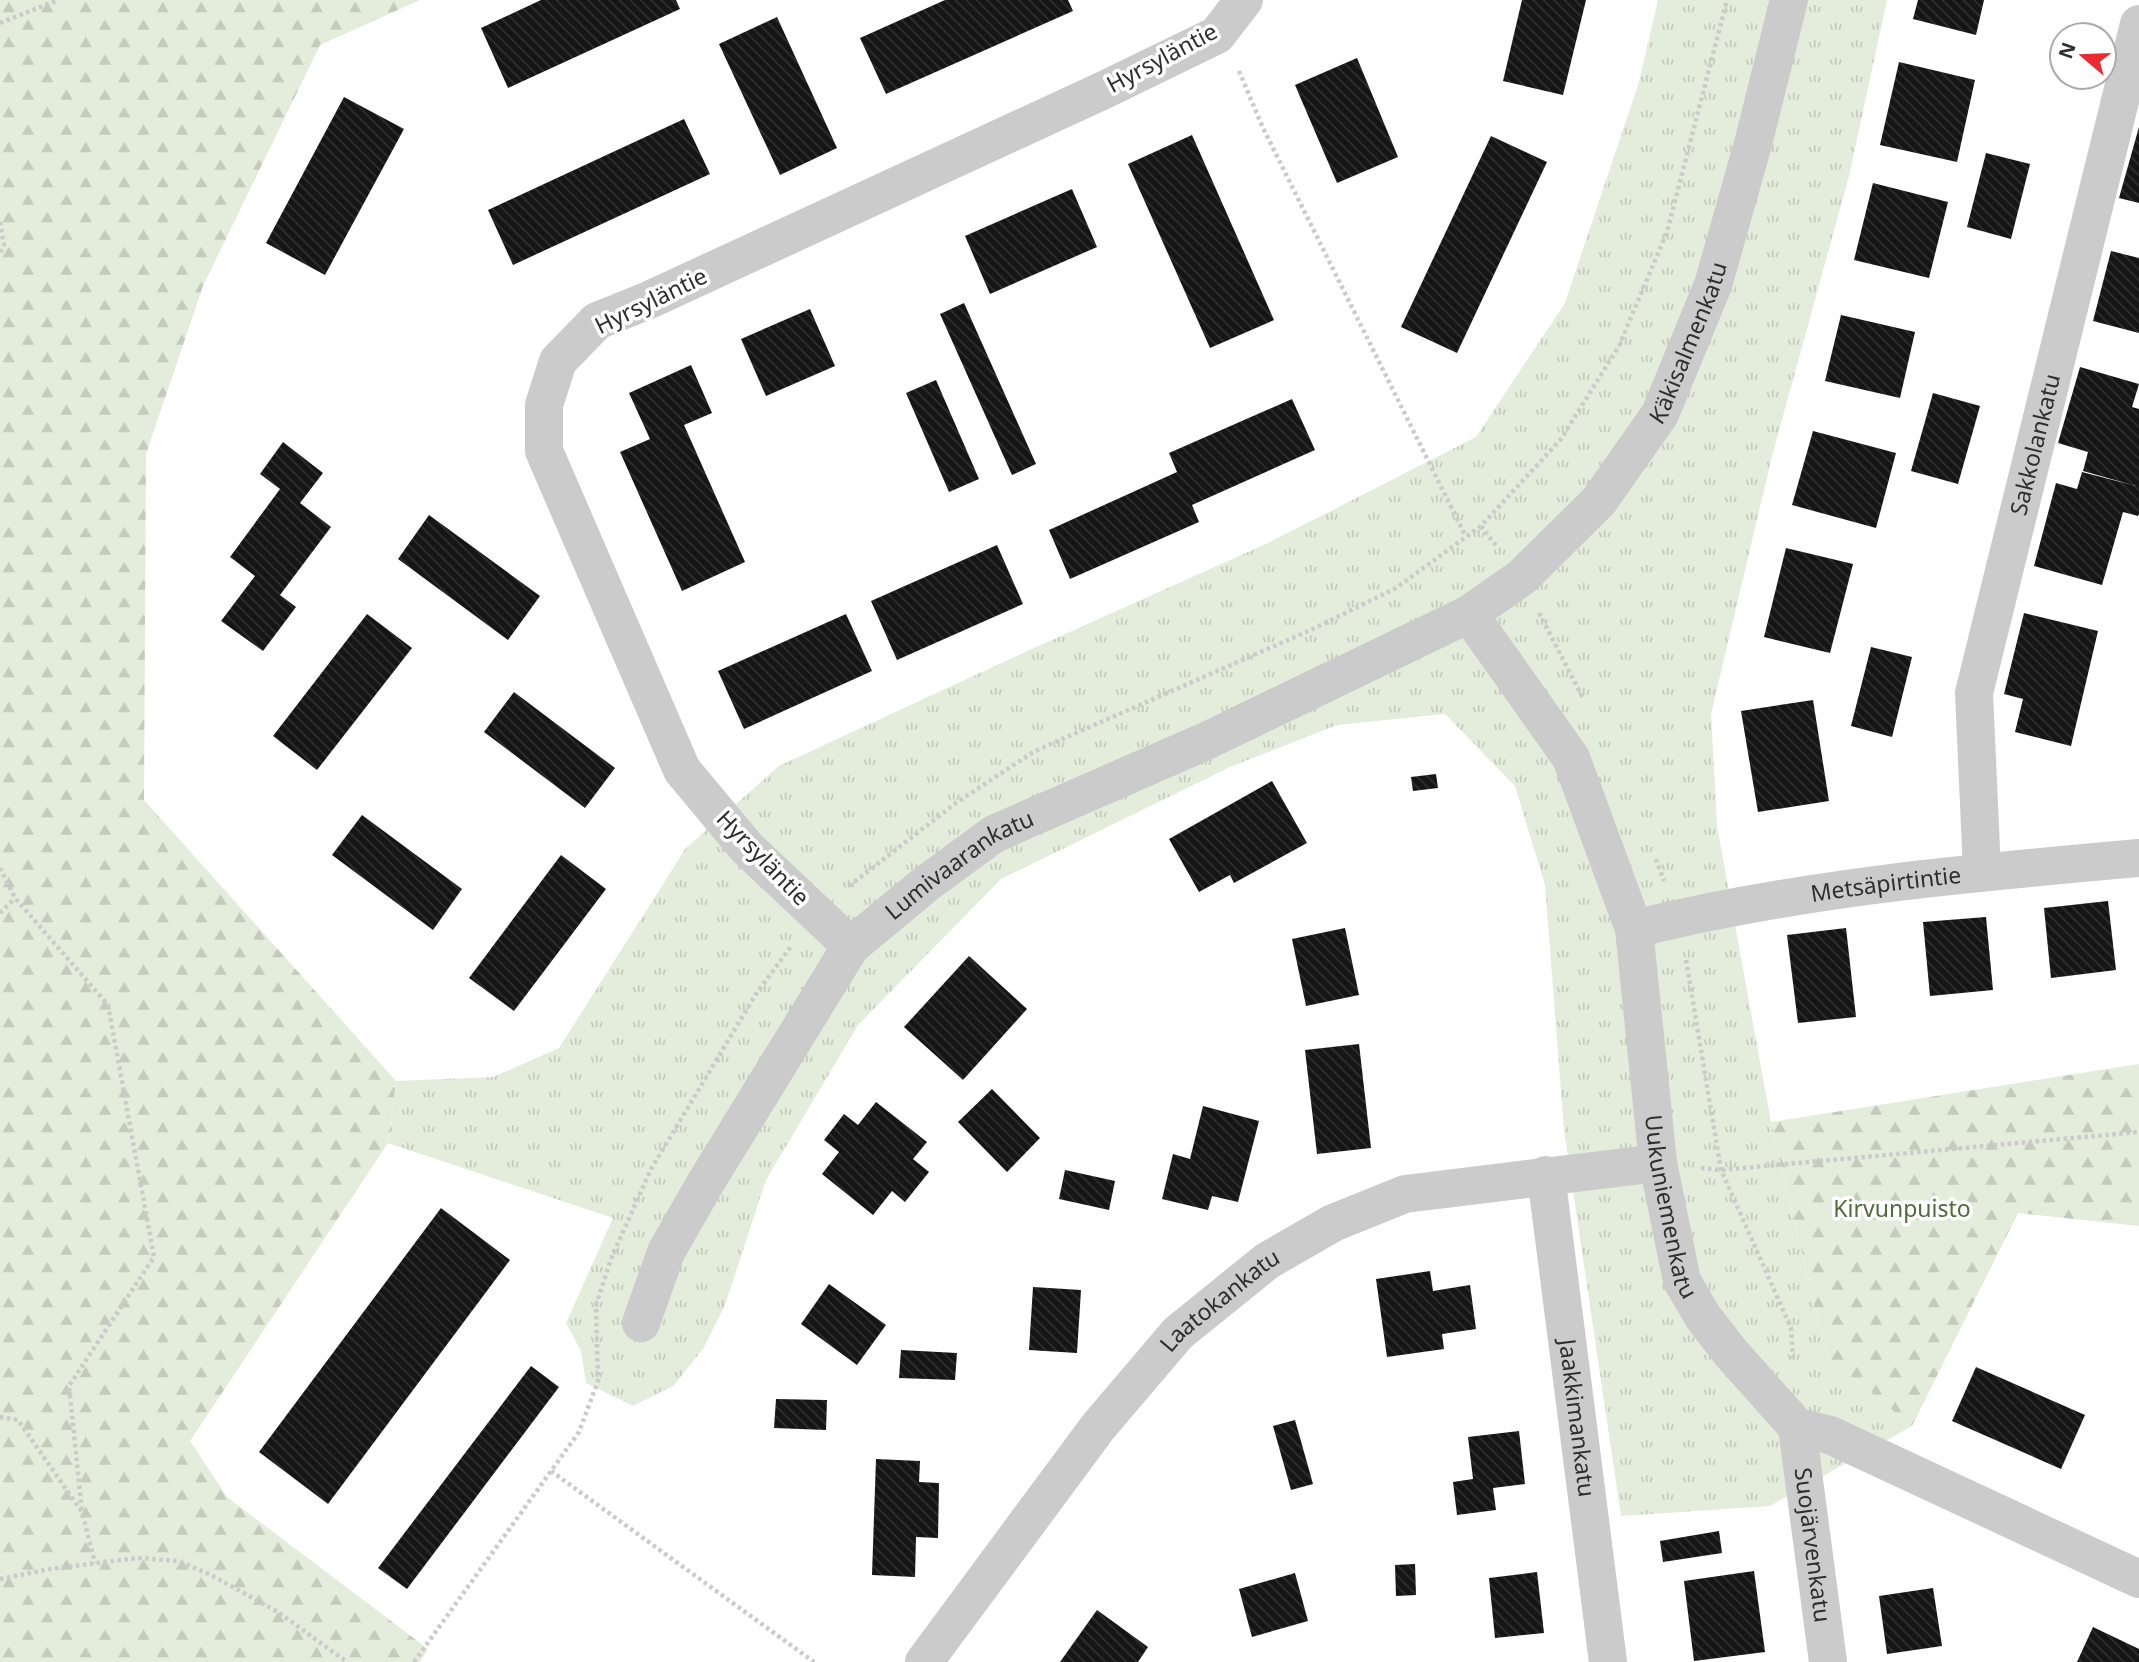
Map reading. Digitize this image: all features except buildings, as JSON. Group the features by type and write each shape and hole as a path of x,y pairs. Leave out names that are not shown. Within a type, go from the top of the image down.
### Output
{"street":[{"name":"Hyrsyläntie","path":"851,946 747,848 682,770 544,451 544,405 558,361 597,321 649,300 1217,35 1244,0"},
{"name":"Käkisalmenkatu","path":"1469,614 1521,577 1599,501 1660,414 1713,285 1753,145 1789,0"},
{"name":"Sakkolankatu","path":"1982,872 1974,693 2139,24"},
{"name":"Uukuniemenkatu","path":"1469,614 1571,758 1634,929 1658,1163 1682,1280 1710,1326 1797,1427"},
{"name":"Lumivaarankatu","path":"641,1323 666,1252 851,946 928,883 995,834 1204,742 1469,614"},
{"name":"Metsäpirtintie","path":"1634,929 1815,892 1982,872 2139,858"},
{"name":"Laatokankatu","path":"924,1662 1098,1427 1160,1354 1178,1333 1267,1261 1333,1223 1405,1194 1658,1163"},
{"name":"Jaakkimankatu","path":"1546,1175 1608,1662"},
{"path":"1797,1427 1830,1435 2139,1579"},
{"name":"Suojärvenkatu","path":"1797,1427 1828,1662"}],"path":[{"path":"0,23 58,0"},
{"path":"846,889 956,803 1035,751 1313,629 1396,588 1480,526 1560,439 1619,346 1667,232 1727,0"},
{"path":"1221,30 1263,128 1465,535"},
{"path":"0,222 4,245 0,253"},
{"path":"0,868 15,898 108,1005 154,1257 69,1386 82,1512 95,1563"},
{"path":"0,913 15,898"},
{"path":"702,1087 756,994 796,939"},
{"path":"1658,1163 1721,1170 2139,1132"},
{"path":"0,1417 18,1420 82,1512"},
{"path":"414,1662 551,1471 814,1662"},
{"path":"0,1579 51,1569 137,1558 178,1561 211,1575 278,1612 346,1662"}],"green space":[{"path":"0,0 420,0 320,45 203,286 146,454 144,800 396,1081 388,1143 190,1441 227,1497 428,1649 420,1662 0,1662"},
{"path":"1658,0 1887,0 1849,176 1772,456 1711,714 1717,826 1771,1122 1827,1357 1912,1426 1770,1506 1621,1516 1564,1130 1545,885 1515,786 1445,714 1337,725 1230,767 1001,879 858,1025 766,1180 725,1305 703,1349 673,1386 633,1406 586,1383 581,1351 566,1323 613,1218 388,1143 396,1081 493,1077 559,1048 686,848 779,766 1268,543 1476,437 1565,303 1639,82"},
{"name":"Kirvunpuisto","path":"2139,1064 2139,1226 2018,1213 1912,1426 1827,1357 1771,1122"}]}
